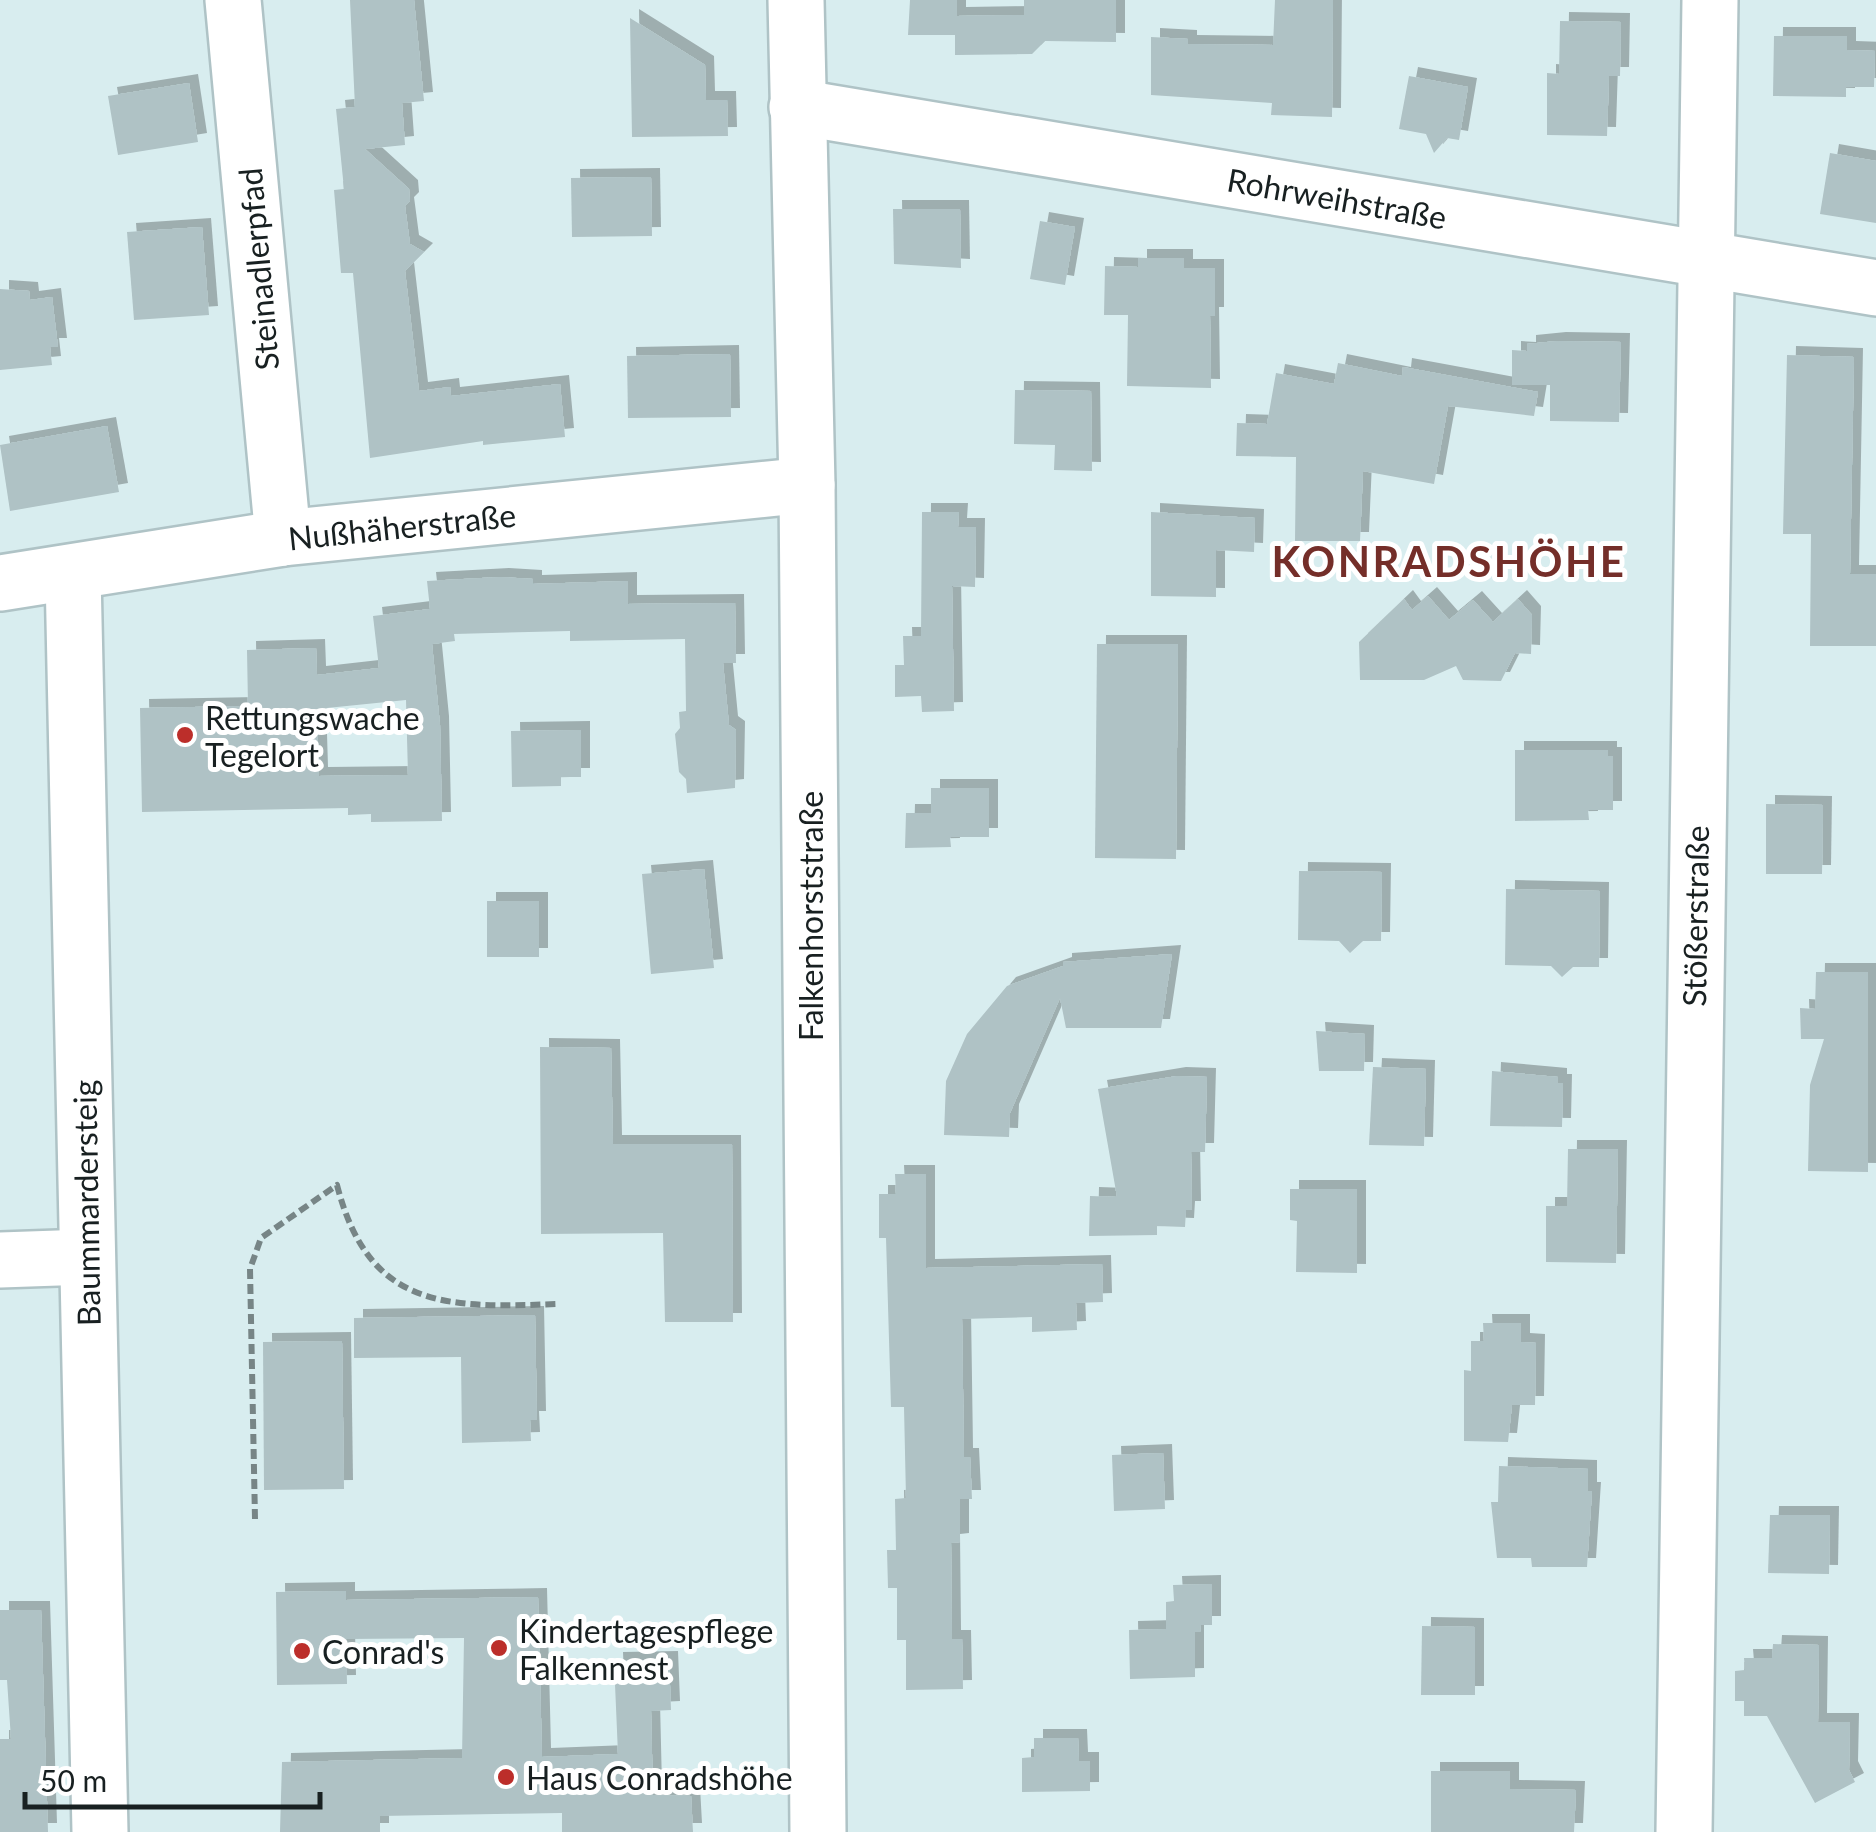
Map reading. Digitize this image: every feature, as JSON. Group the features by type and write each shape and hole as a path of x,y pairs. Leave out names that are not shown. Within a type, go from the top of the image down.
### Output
{"street":[{"name":"Steinadlerpfad","path":"233,0 284,538"},
{"name":"Falkenhorststraße","path":"796,0 807,485 818,1832"},
{"name":"Stößerstraße","path":"1684,1832 1703,260 1710,0"},
{"name":"Rohrweihstraße","path":"797,107 1876,288"},
{"name":"Nußhäherstraße","path":"0,583 284,538 807,485"},
{"name":"Baummardersteig","path":"73,574 100,1832"},
{"path":"0,1260 87,1256"}],"path":[{"path":"255,1519 250,1270 261,1238 337,1185 360,1247 411,1294 464,1304 556,1304"}],"building":[{"path":"350,0 414,0 424,101 402,103 405,145 365,149 409,189 410,201 405,206 410,244 424,252 405,271 419,391 450,387 451,396 560,384 565,437 483,445 483,441 370,458 353,273 341,273 334,190 344,189 336,109 355,107"},
{"path":"910,0 957,0 957,16 1024,15 1024,0 1116,0 1116,42 1045,41 1032,54 955,55 955,35 908,35"},
{"path":"1275,0 1333,0 1332,117 1271,115 1272,103 1151,95 1151,37 1188,39 1188,44 1273,45"},
{"path":"630,18 705,65 706,100 727,100 728,136 632,137"},
{"path":"1560,21 1621,22 1620,76 1609,76 1607,136 1547,135 1547,73 1559,74"},
{"path":"1774,36 1847,36 1847,50 1875,51 1874,87 1846,87 1846,97 1773,96"},
{"path":"1409,76 1468,87 1459,140 1447,138 1434,153 1426,134 1399,129"},
{"path":"189,83 198,142 118,155 108,96"},
{"path":"1830,153 1876,161 1876,223 1820,214"},
{"path":"651,177 652,236 572,237 571,178"},
{"path":"893,209 960,209 961,268 894,264"},
{"path":"1040,221 1075,227 1065,285 1030,279"},
{"path":"202,227 209,315 134,320 127,232"},
{"path":"1138,258 1184,258 1184,268 1215,268 1215,316 1210,316 1211,388 1127,386 1128,315 1104,315 1105,266 1138,267"},
{"path":"0,289 29,291 30,300 52,297 58,347 50,347 52,365 0,370"},
{"path":"1621,342 1619,422 1550,421 1550,385 1512,385 1512,350 1527,351 1527,344"},
{"path":"730,354 731,417 628,418 627,356"},
{"path":"1787,355 1854,357 1850,574 1876,574 1876,646 1810,646 1811,534 1783,534"},
{"path":"1338,363 1402,376 1403,367 1538,392 1534,416 1448,406 1434,484 1363,471 1360,541 1295,541 1296,457 1236,456 1237,423 1267,424 1276,373 1334,384"},
{"path":"1015,390 1091,391 1092,471 1054,470 1055,445 1014,444"},
{"path":"107,426 119,492 10,511 0,445"},
{"path":"922,512 959,512 958,527 976,527 975,587 952,586 954,711 922,712 921,696 895,697 895,665 904,665 903,636 921,636"},
{"path":"1151,512 1255,518 1254,552 1216,550 1216,597 1151,596"},
{"path":"500,577 533,579 533,584 628,581 628,604 735,603 736,663 723,663 729,725 736,730 735,788 687,793 686,779 679,772 675,734 680,728 679,712 686,711 685,639 570,641 570,631 454,634 455,641 432,644 440,725 442,821 371,822 371,814 348,815 348,808 142,812 140,708 248,706 247,650 316,648 317,675 379,668 373,616 430,609 427,581","holes":["406,700 408,775 319,776 317,709"]},
{"path":"1428,596 1449,620 1473,600 1493,622 1518,599 1532,615 1531,654 1515,653 1501,681 1463,680 1456,666 1424,680 1360,680 1359,642 1404,599 1412,610"},
{"path":"1097,644 1178,644 1176,859 1095,858"},
{"path":"581,730 581,777 561,777 561,786 512,787 511,731"},
{"path":"1515,750 1608,750 1608,756 1613,756 1613,810 1588,810 1589,820 1515,821"},
{"path":"931,788 989,788 989,837 950,837 951,847 905,848 906,813 931,813"},
{"path":"1766,804 1823,805 1822,874 1766,874"},
{"path":"704,869 714,968 651,974 642,874"},
{"path":"1299,871 1382,872 1381,941 1363,941 1350,953 1339,941 1298,940"},
{"path":"1506,889 1600,891 1599,967 1573,967 1562,977 1551,966 1505,965"},
{"path":"487,901 539,901 539,957 487,957"},
{"path":"1172,954 1161,1028 1066,1028 1060,998 1010,1113 1009,1137 944,1135 946,1081 967,1034 1007,986 1063,966 1063,962"},
{"path":"1816,972 1868,972 1868,1172 1808,1171 1810,1085 1824,1039 1801,1039 1800,1008 1815,1009"},
{"path":"1316,1031 1365,1034 1364,1071 1319,1071"},
{"path":"540,1047 611,1048 613,1144 732,1144 733,1322 665,1322 663,1233 541,1234"},
{"path":"1373,1067 1426,1069 1424,1146 1369,1145"},
{"path":"1492,1071 1558,1077 1558,1083 1563,1083 1562,1127 1490,1126"},
{"path":"1177,1076 1207,1077 1205,1152 1191,1152 1192,1210 1186,1210 1185,1227 1157,1226 1157,1235 1089,1236 1090,1196 1117,1197 1098,1089"},
{"path":"1568,1149 1618,1149 1616,1263 1546,1262 1546,1206 1567,1206"},
{"path":"895,1174 926,1174 926,1268 1102,1264 1103,1302 1076,1303 1077,1330 1032,1332 1032,1317 962,1319 964,1457 970,1457 972,1499 960,1499 960,1542 951,1543 952,1639 962,1639 963,1689 906,1690 906,1640 897,1640 897,1588 888,1588 887,1550 896,1550 895,1499 906,1498 904,1407 891,1407 886,1238 879,1238 879,1194 896,1194"},
{"path":"1290,1189 1357,1189 1357,1273 1296,1272 1297,1221 1290,1220"},
{"path":"535,1315 537,1420 530,1420 531,1441 462,1443 461,1357 354,1358 354,1318"},
{"path":"1483,1323 1521,1323 1521,1342 1536,1343 1535,1405 1512,1405 1508,1442 1464,1441 1464,1370 1471,1371 1471,1341 1484,1341"},
{"path":"342,1341 344,1489 264,1490 263,1342"},
{"path":"1163,1453 1165,1509 1114,1511 1112,1455"},
{"path":"1499,1466 1588,1469 1588,1491 1592,1491 1587,1567 1532,1567 1531,1558 1497,1558 1491,1502 1498,1502"},
{"path":"1770,1515 1830,1515 1829,1574 1768,1573"},
{"path":"1212,1584 1212,1625 1201,1625 1200,1632 1195,1632 1195,1677 1130,1679 1129,1630 1166,1629 1166,1602 1174,1601 1173,1585"},
{"path":"346,1591 346,1600 538,1597 542,1757 618,1754 614,1661 669,1660 671,1710 651,1711 653,1795 691,1796 693,1832 562,1832 562,1813 380,1816 380,1832 280,1832 282,1762 462,1758 464,1638 346,1639 347,1684 277,1685 276,1592"},
{"path":"0,1610 41,1610 48,1832 0,1832 0,1739 11,1739 7,1680 0,1680"},
{"path":"1422,1626 1475,1627 1475,1695 1421,1695"},
{"path":"1773,1644 1819,1645 1818,1722 1850,1722 1849,1770 1855,1782 1815,1803 1767,1716 1744,1716 1744,1701 1735,1701 1735,1671 1745,1670 1744,1658 1772,1658"},
{"path":"1034,1738 1078,1738 1079,1761 1090,1761 1090,1791 1022,1792 1022,1758 1034,1757"},
{"path":"1431,1771 1510,1771 1510,1789 1576,1790 1574,1832 1431,1832"}],"place":[{"name":"Rettungswache Tegelort","path":"185,735"},
{"name":"Kindertagespflege Falkennest","path":"499,1648"},
{"name":"Conrad's","path":"302,1651"},
{"name":"Haus Conradshöhe","path":"506,1777"}],"district":[{"name":"KONRADSHÖHE","path":"1449,561"}]}
